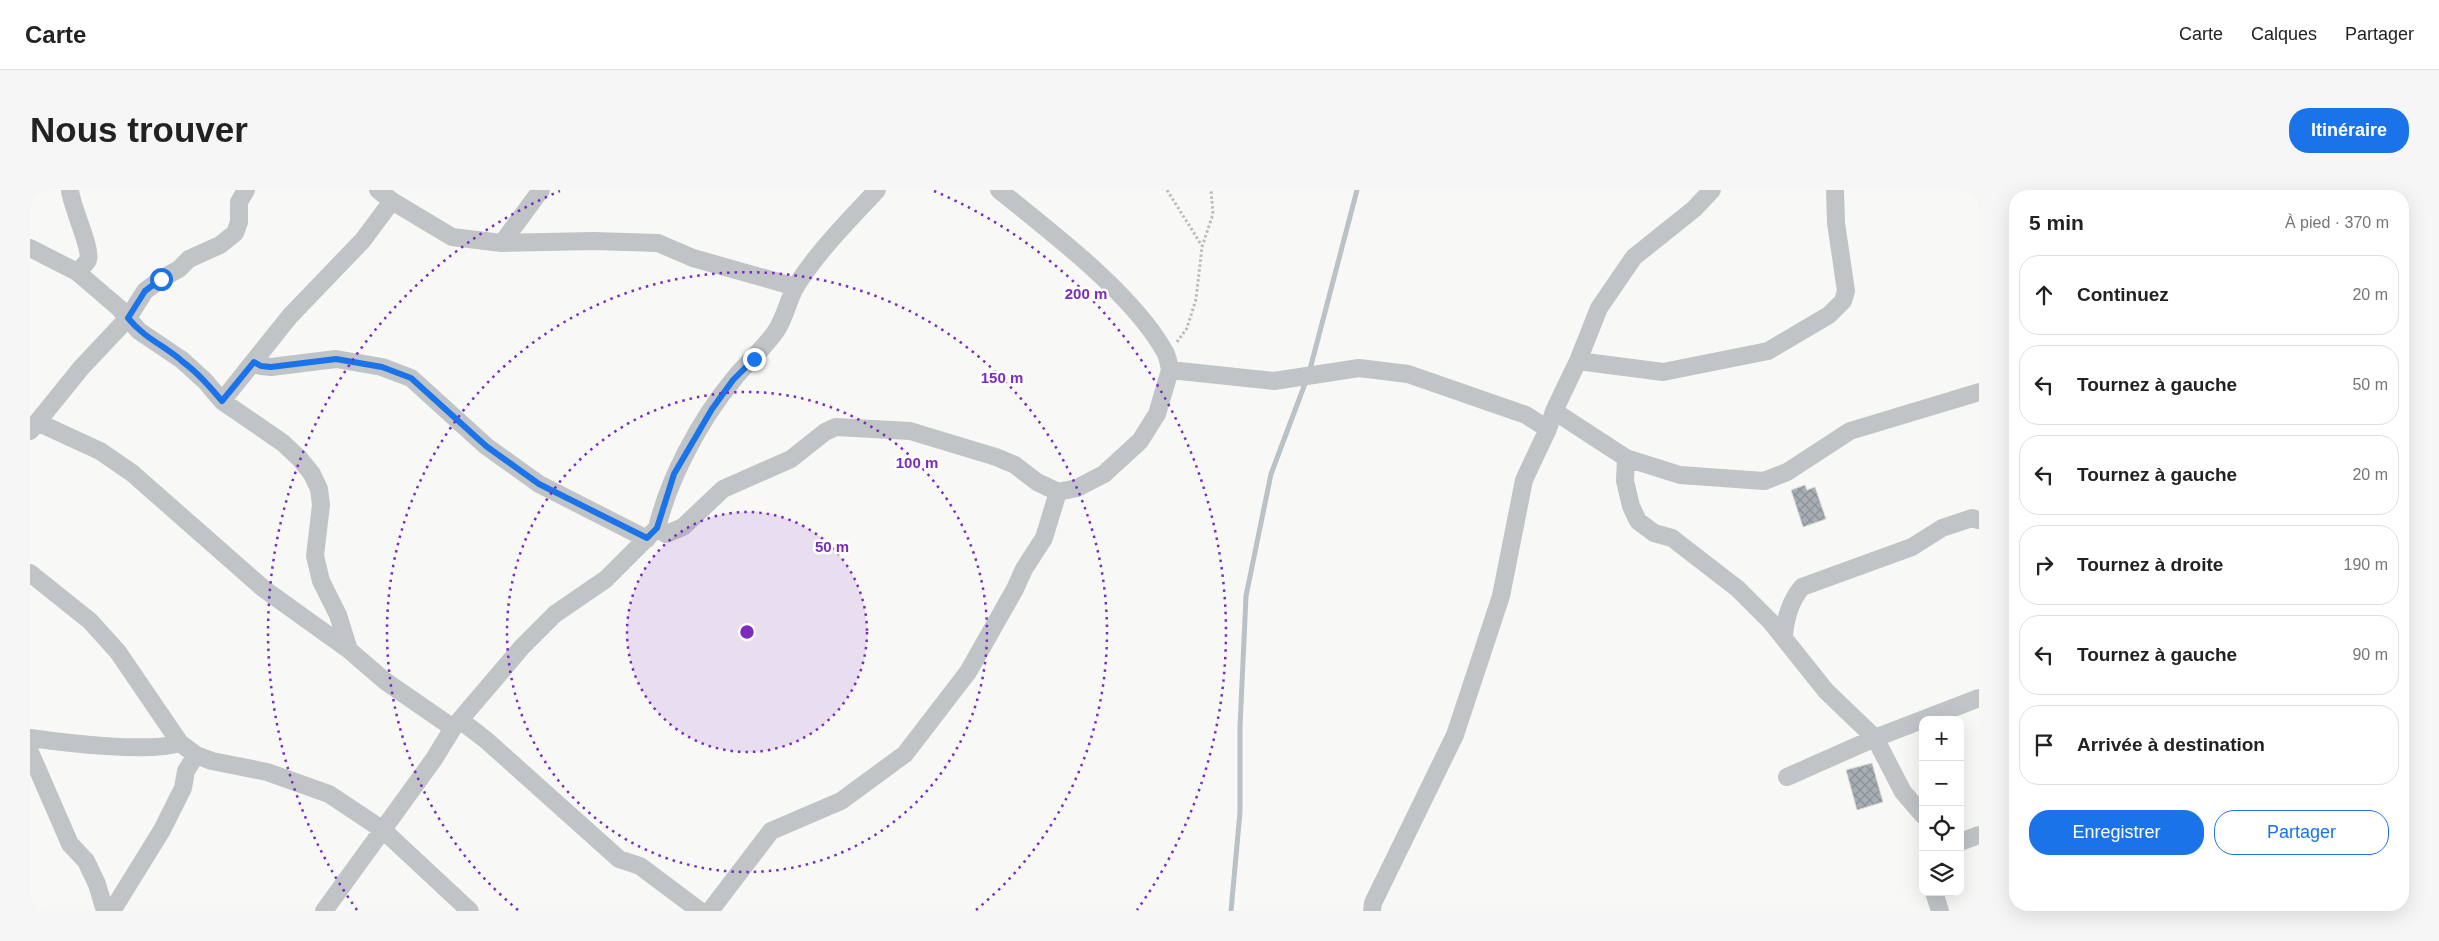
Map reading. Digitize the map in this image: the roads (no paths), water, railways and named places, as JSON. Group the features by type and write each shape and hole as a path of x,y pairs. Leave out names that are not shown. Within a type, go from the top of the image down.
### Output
{"street":[{"path":"70,190 88,250 88,260 77,272"},
{"path":"246,190 239,202 239,222 235,233 220,245 189,259 179,269 145,291 128,318 81,368 34,427 100,451 132,473 264,589 349,650 385,682 486,740 619,859 640,866 700,911"},
{"path":"502,243 541,190"},
{"path":"324,911 434,759 456,724 522,647 555,614 606,579 652,533 674,474 712,409 733,380 754,359 776,330 796,287 845,224 877,190"},
{"path":"254,362 261,366 271,367 336,359 382,367 411,378 486,446 539,484 652,533 666,534 683,528 722,489 791,459 825,432 843,426 910,431 996,457 1015,465 1037,482 1058,492 1077,488 1104,474 1140,441 1157,414 1168,362 1137,314 1119,294 999,190"},
{"path":"1372,911 1373,903 1455,734 1501,596 1524,480 1548,430 1554,411 1578,361 1599,308 1634,257 1694,209 1712,190"},
{"path":"1578,361 1663,372 1768,351 1829,315 1843,302 1846,291 1836,224 1835,190"},
{"path":"222,401 290,316 363,240 387,194 452,237 502,243 658,242 694,258 796,287"},
{"path":"30,248 77,272 128,318 139,332 188,366 205,381 222,401 283,443 312,474 319,489 321,505 315,556 320,581 338,615 349,650"},
{"path":"1168,362 1274,381 1359,368 1408,374 1526,415 1548,430"},
{"path":"1554,411 1626,458 1680,475 1764,481 1787,472 1850,431 1979,392"},
{"path":"1626,458 1625,481 1631,506 1638,521 1654,533 1672,538 1738,588 1784,635 1826,691 1875,738 1903,792 1919,810"},
{"path":"710,911 771,831 841,801 905,754 968,672 1016,589 1024,569 1044,538 1058,492"},
{"path":"1784,635 1786,615 1793,598 1802,587 1912,547 1942,528 1972,518 1979,520"},
{"path":"30,573 90,621 118,652 180,743 196,755 212,761 268,772 329,794 383,830 470,911"},
{"path":"1787,777 1875,738 1979,698"},
{"path":"30,739 121,746 167,747 180,743"},
{"path":"30,752 70,844 86,862 97,884 105,911"},
{"path":"112,911 162,830 183,788 186,771 196,755"},
{"path":"1964,841 1979,835"},
{"path":"1935,896 1940,911"}],"waterway":[{"path":"1309,373 1357,190"},
{"path":"1231,911 1240,812 1240,727 1246,596 1271,474 1306,381"}]}
